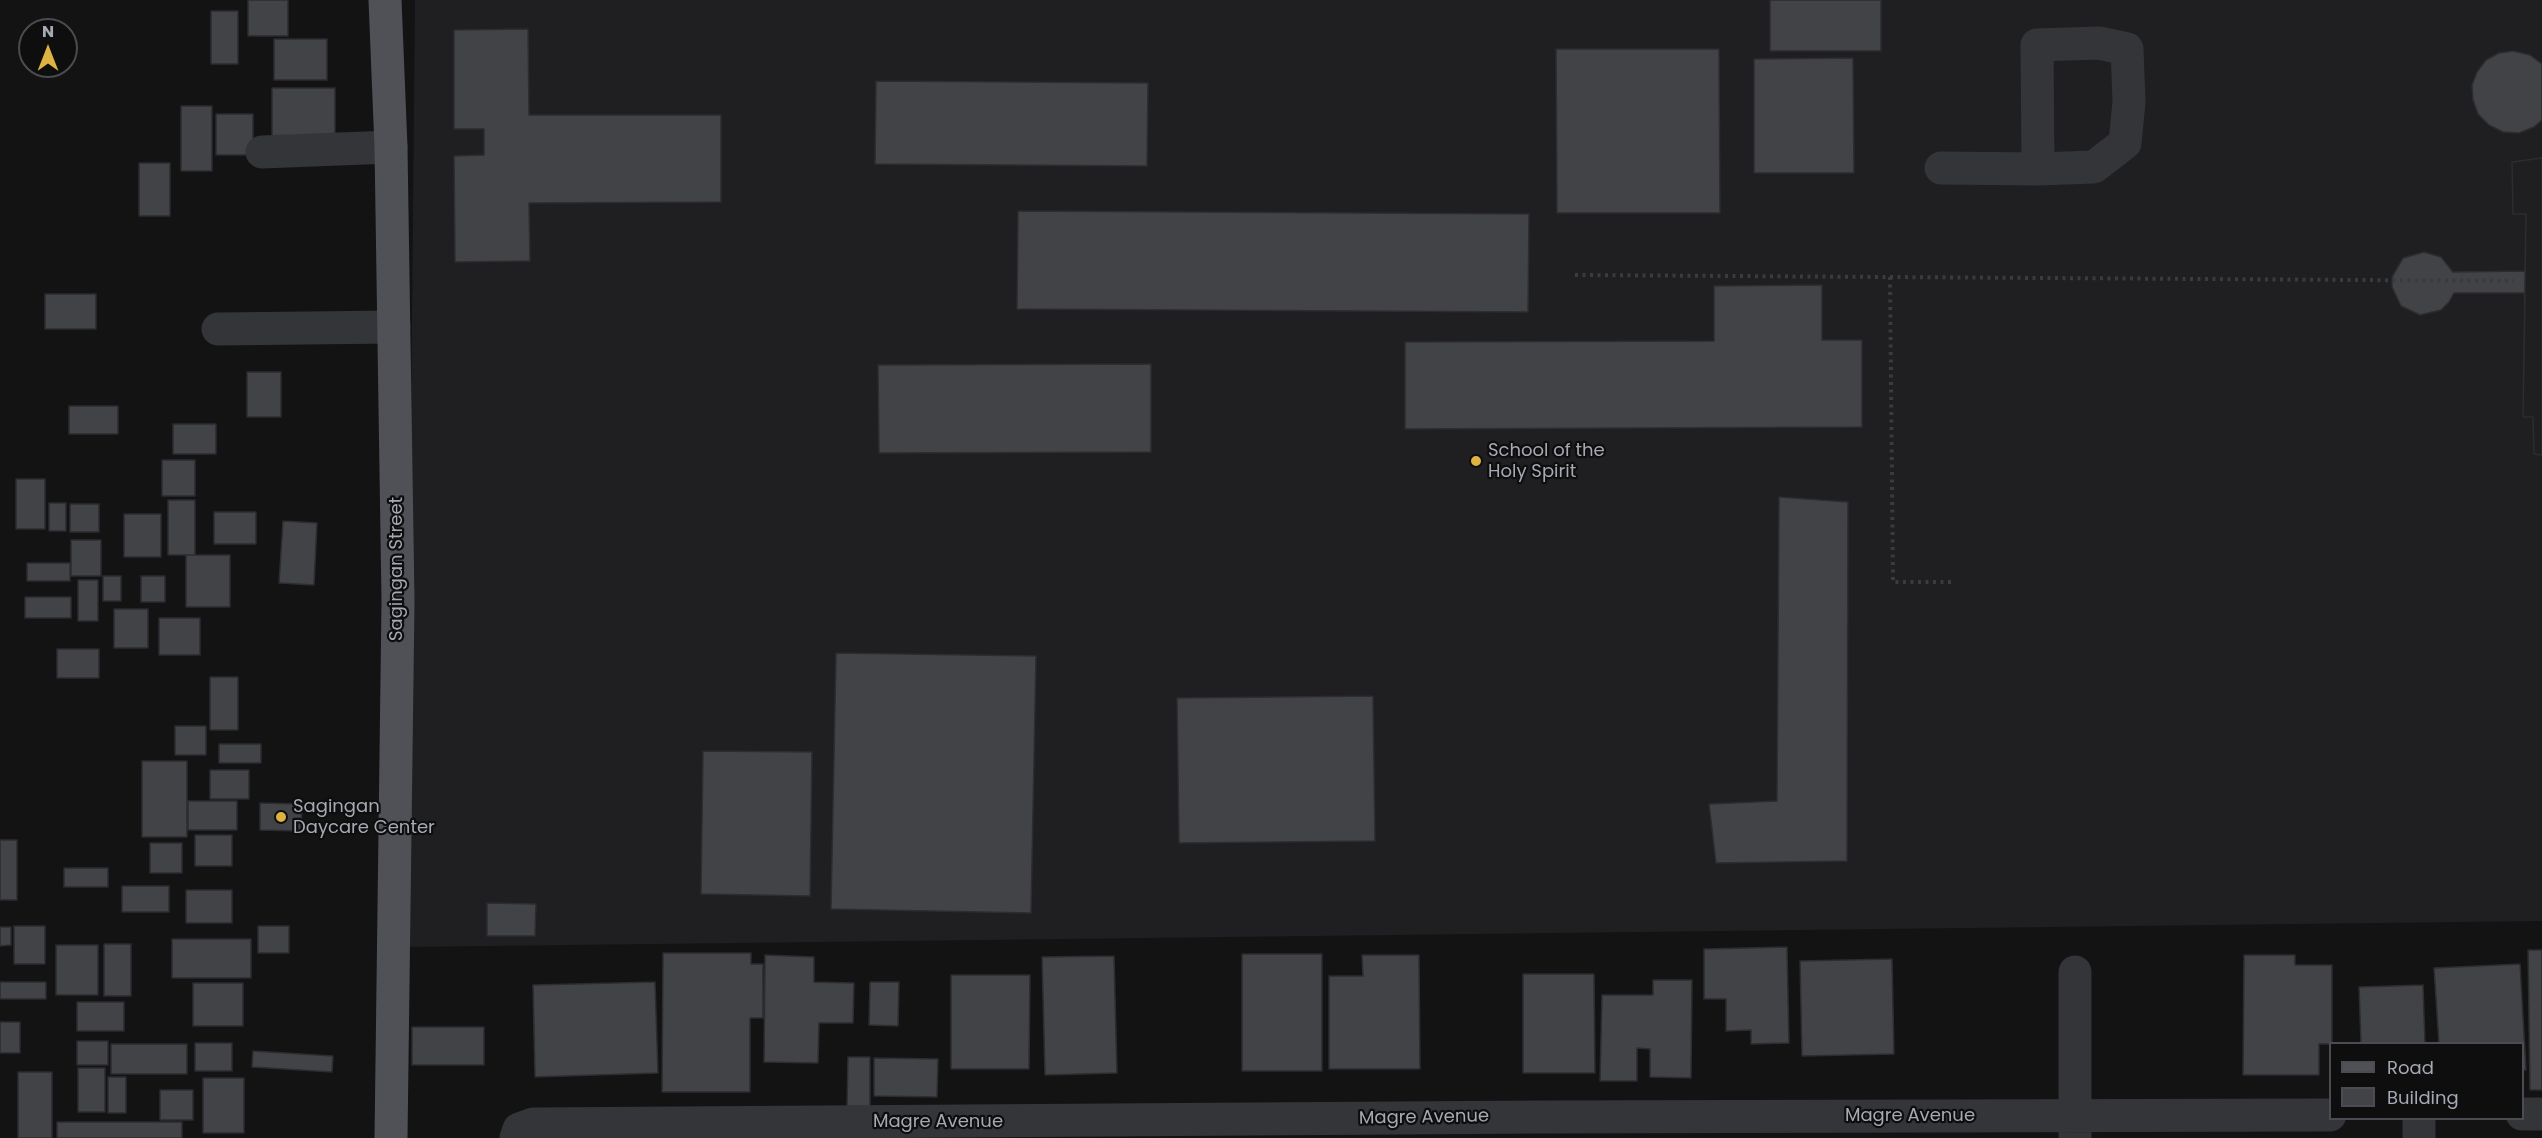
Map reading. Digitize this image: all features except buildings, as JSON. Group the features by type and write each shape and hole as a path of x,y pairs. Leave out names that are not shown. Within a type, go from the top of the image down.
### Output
{"main road":[{"name":"Sagingan Street","path":"385,0 391,147 398,601 391,1138"}],"street":[{"path":"262,152 391,147"},
{"path":"1941,168 2038,169"},
{"path":"218,328 394,327"},
{"path":"2074,1127 2075,972"},
{"path":"2524,1114 2542,1114"},
{"name":"Magre Avenue","path":"518,1134 533,1124 839,1130 2074,1127 2329,1115"},
{"path":"2419,1120 2419,1138"}],"path":[{"path":"1575,275 2514,281"},
{"path":"1890,277 1893,582 1951,582"}],"shaded area":[{"name":"School of the Holy Spirit","path":"415,0 2542,0 2542,921 406,947"}],"place":[{"name":"School of the Holy Spirit","path":"1476,461"},
{"name":"Sagingan Daycare Center","path":"281,817"}]}
